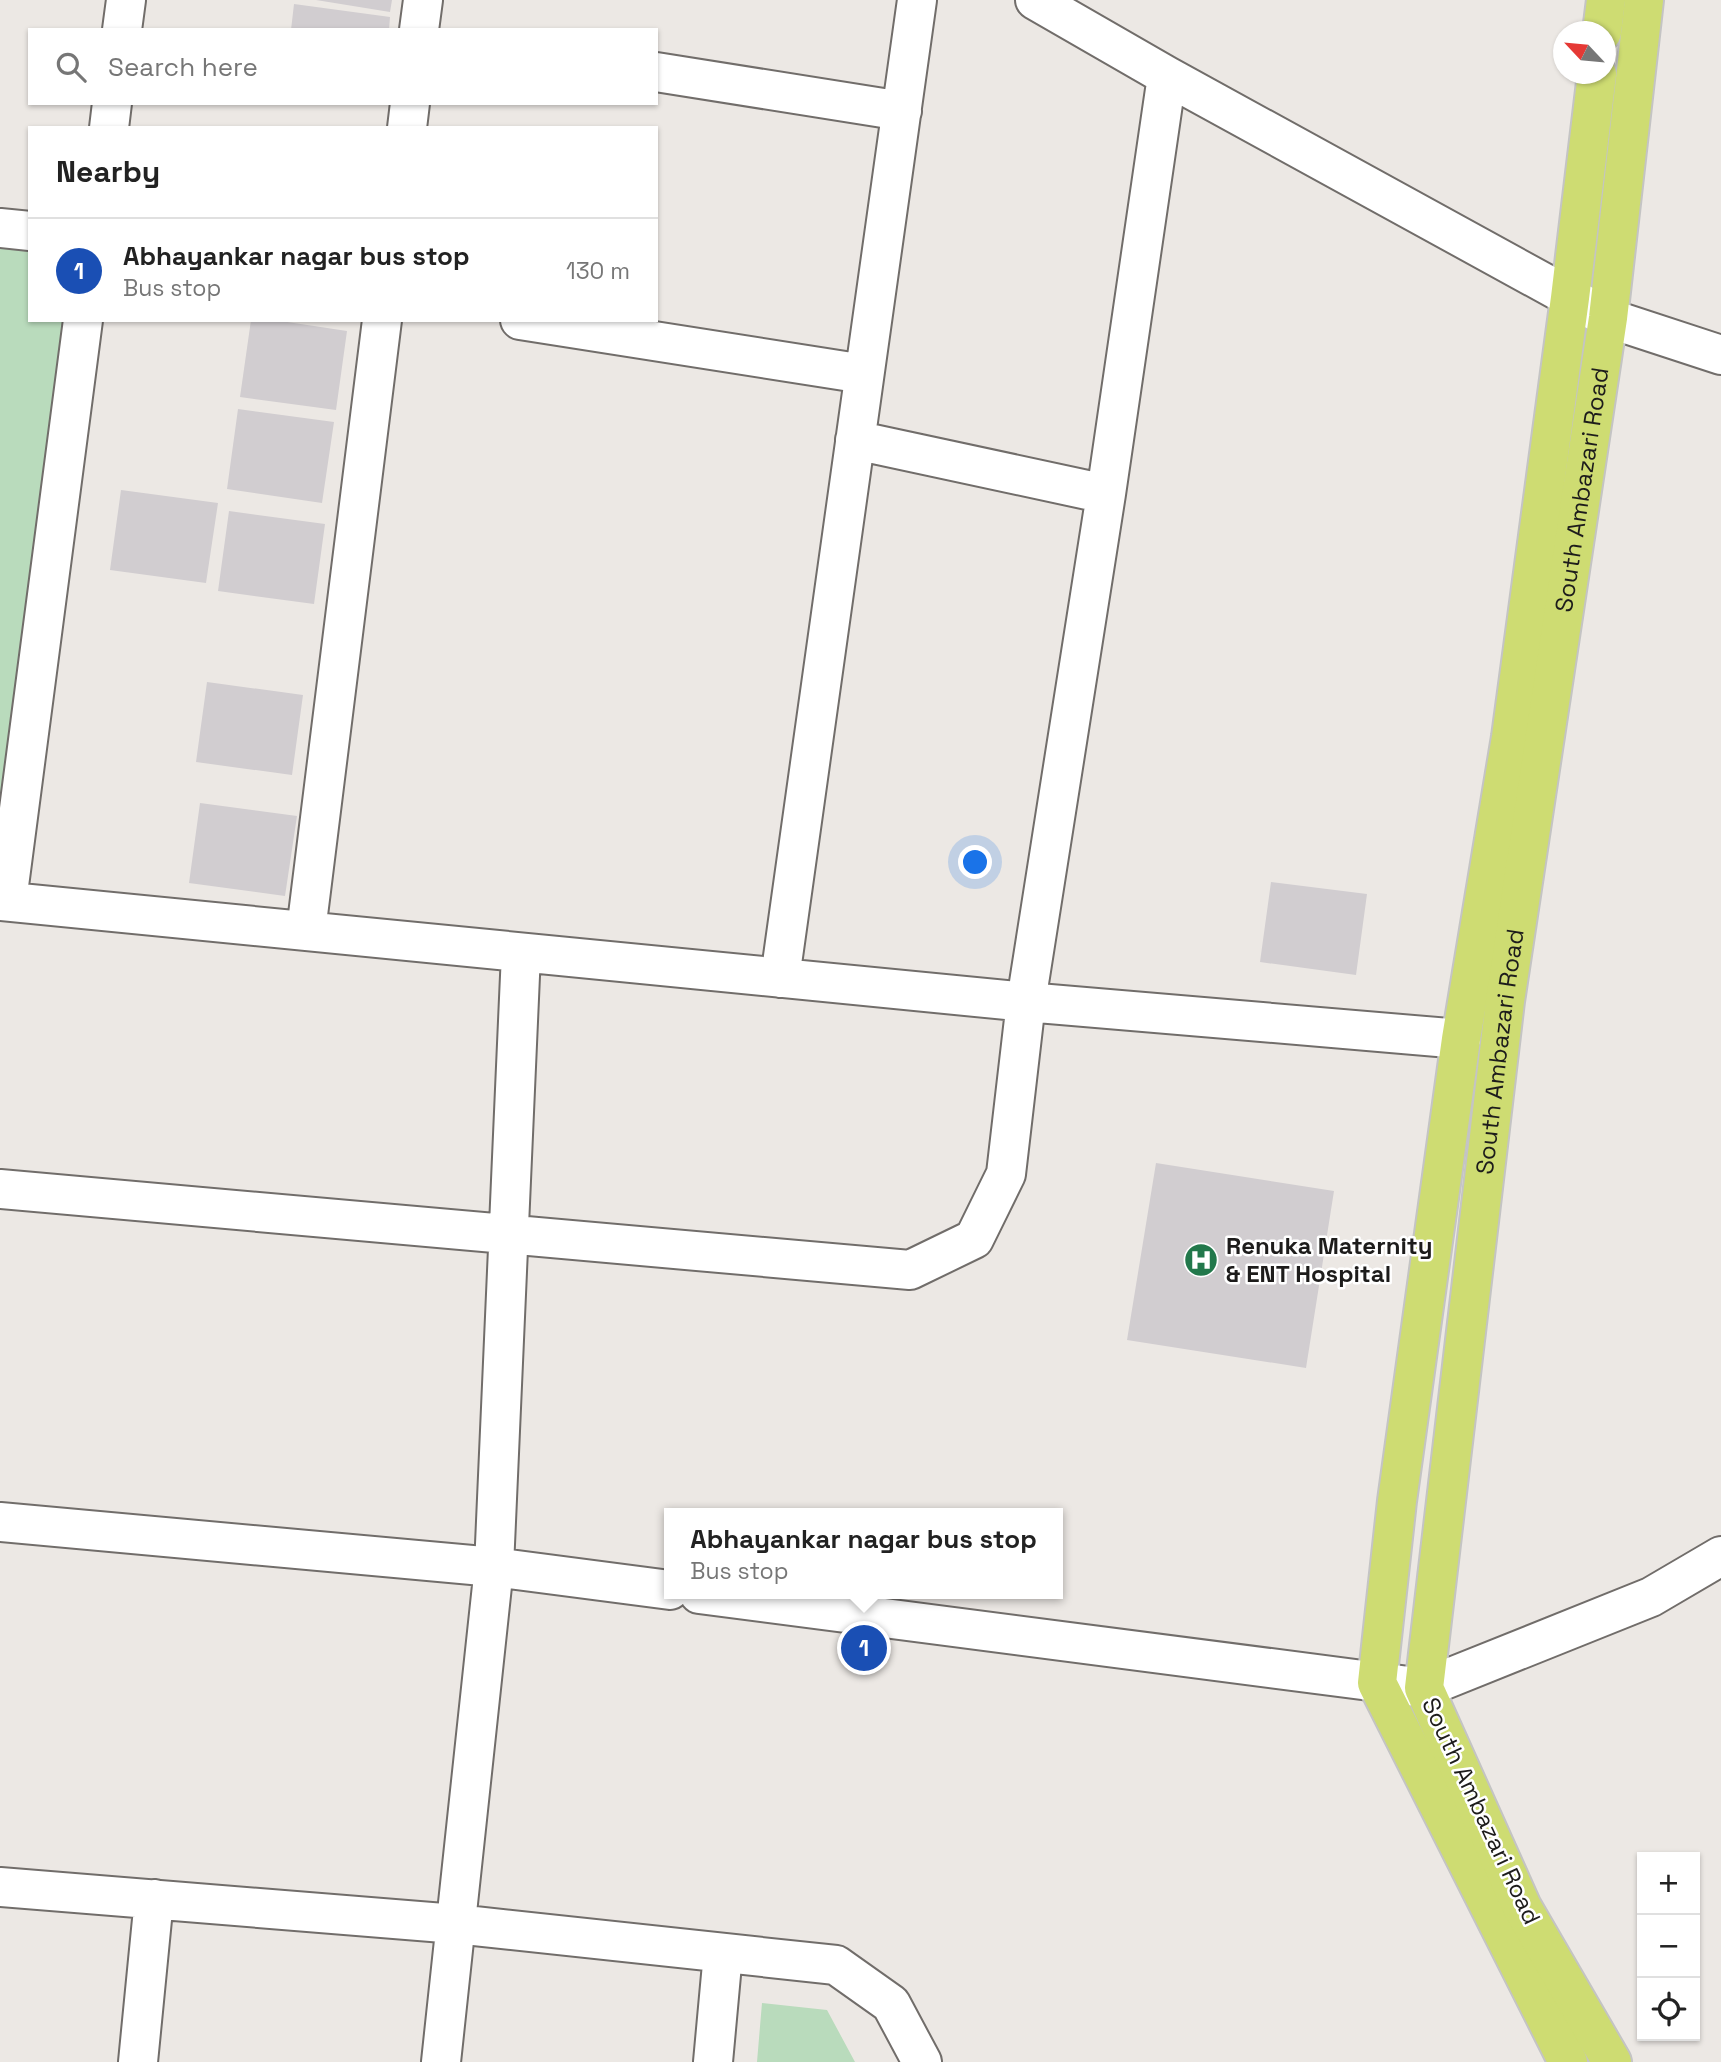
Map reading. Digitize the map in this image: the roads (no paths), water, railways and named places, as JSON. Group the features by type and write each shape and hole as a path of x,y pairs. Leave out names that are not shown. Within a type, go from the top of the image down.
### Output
{"main road":[{"path":"1603,21 1605,0"},
{"name":"South Ambazari Road","path":"1612,2062 1522,1907 1424,1688 1505,1002 1608,318 1644,0"},
{"name":"South Ambazari Road","path":"1569,2062 1377,1683 1397,1501 1461,1039 1511,737 1596,84"}],"street":[{"path":"122,28 126,0"},
{"path":"419,28 423,0"},
{"path":"780,978 917,0"},
{"path":"1035,0 1167,76 1608,318 1721,355"},
{"path":"658,72 902,111"},
{"path":"0,1189 910,1269 974,1239 1006,1174 1026,1002 1106,494 1167,76"},
{"path":"109,126 112,105"},
{"path":"407,126 410,105"},
{"path":"0,228 28,231"},
{"path":"83,322 4,901 1026,1002 1461,1039"},
{"path":"306,931 382,322"},
{"path":"533,322 864,374"},
{"path":"855,440 1106,494"},
{"path":"441,2062 494,1567 521,953"},
{"path":"0,1522 494,1567 664,1589"},
{"path":"737,1599 1424,1688 1651,1597 1721,1556"},
{"path":"0,1887 456,1924 836,1965 891,2004 922,2062"},
{"path":"138,2062 154,1899"},
{"path":"713,2062 723,1953"}],"place":[{"name":"Renuka Maternity & ENT Hospital","path":"1201,1260"},
{"name":"Abhayankar nagar bus stop","path":"864,1648"}]}
